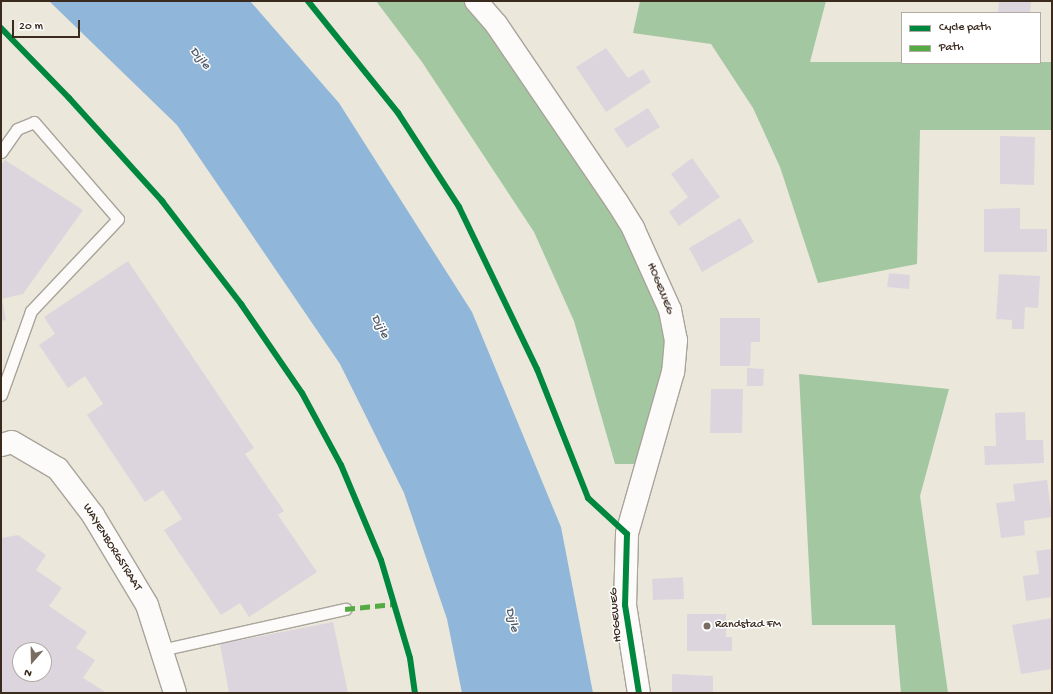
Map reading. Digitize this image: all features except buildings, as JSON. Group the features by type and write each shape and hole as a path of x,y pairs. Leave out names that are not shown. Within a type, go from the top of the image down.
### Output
{"street":[{"name":"HOGEWEG","path":"476,1 496,24 617,202 633,228 670,310 676,340 673,372 627,534 625,605 639,693"},
{"name":"WAYENBORGSTRAAT","path":"1,445 12,442 58,469 93,515 147,605 175,693"}],"lane":[{"path":"1,152 17,129 34,122 118,219 31,311 1,395"},
{"path":"161,650 345,609"}],"green space":[{"path":"376,1 467,1 613,209 656,294 669,343 640,464 615,464 574,321 534,232 422,62"},
{"path":"640,1 826,1 810,62 901,62 901,64 1041,64 1041,62 1052,62 1052,130 920,130 917,264 818,283 780,167 753,108 711,44 633,33"},
{"path":"799,374 949,389 920,496 948,693 901,693 895,625 812,625"}],"water":[{"name":"Dijle","path":"49,1 250,1 339,103 472,312 561,527 593,693 462,693 447,619 404,493 340,364 177,125"}],"marked path":[{"path":"345,609 394,604"}],"cycle path":[{"path":"308,1 398,113 459,207 537,369 588,498 627,534 625,605 639,693"},
{"path":"1,28 69,98 162,201 241,304 302,393 341,465 381,560 410,658 415,693"}],"place":[{"name":"Randstad FM","path":"707,626"}]}
